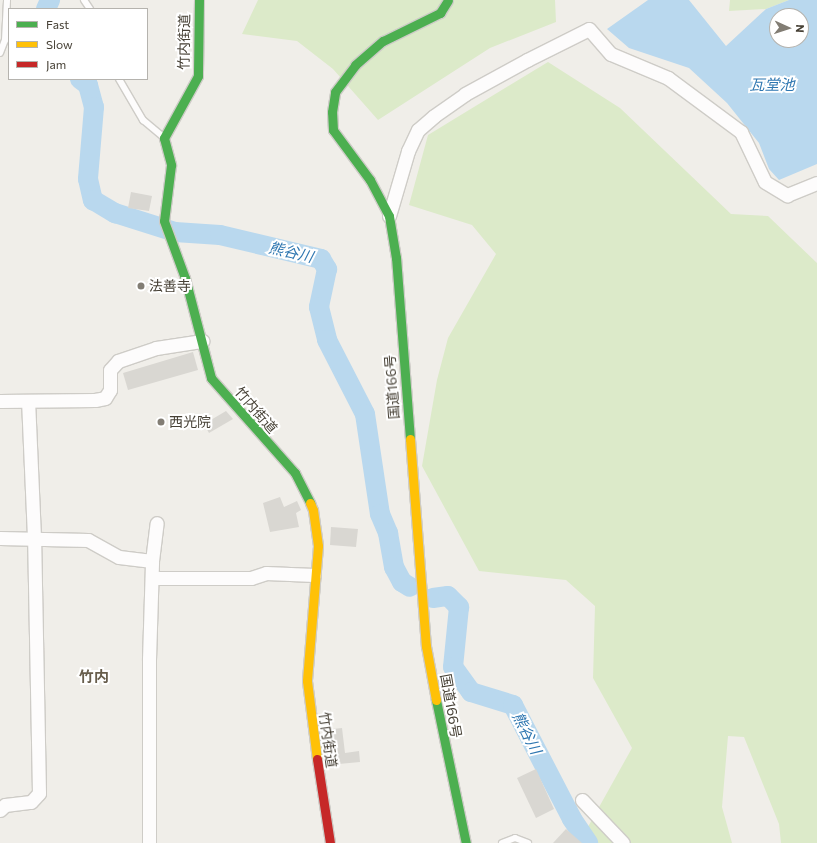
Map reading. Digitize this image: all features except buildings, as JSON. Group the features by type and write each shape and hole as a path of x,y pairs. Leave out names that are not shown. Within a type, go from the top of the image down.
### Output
{"main road":[{"name":"竹内街道","path":"198,0 198,76 164,138 171,166 164,221 166,230 185,278 211,378 295,473 313,510 318,546 314,575 307,681 311,724 330,843"},
{"name":"国道166号","path":"448,0 440,13 383,41 355,65 335,92 332,112 333,130 370,180 389,216 396,258 426,646 443,742 466,843"}],"street":[{"path":"389,216 408,151 418,130 434,116 465,94 527,60 589,29 611,54 668,78 741,132 765,182 787,195 817,183"},
{"path":"0,401 95,400 105,398 110,390 110,370 118,361 156,348 202,341"},
{"path":"0,810 5,805 31,802 39,793 34,537 28,401"},
{"path":"148,843 148,717 152,561 157,523"},
{"path":"0,538 34,537 88,540 119,557 152,561"},
{"path":"152,578 252,578 266,573 314,575"},
{"path":"582,800 623,843"}],"lane":[{"path":"0,53 5,40 7,0"},
{"path":"120,80 143,120 164,138"},
{"path":"502,843 515,838 528,843"}],"green space":[{"path":"258,0 555,0 556,22 490,48 378,120 333,69 297,41 242,34"},
{"path":"730,0 789,0 766,9 729,11"},
{"path":"548,62 620,108 731,214 768,216 817,263 817,843 781,843 779,824 744,737 728,736 722,807 732,843 579,843 632,748 593,678 595,606 566,580 479,571 422,466 437,380 448,338 496,254 472,225 409,205 428,135"}],"water":[{"name":"瓦堂池","path":"648,0 689,0 726,46 766,9 789,0 817,0 817,164 779,180 769,169 759,143 727,103 689,68 629,48 607,29"}],"waterway":[{"name":"熊谷川","path":"46,8 50,0"},
{"name":"熊谷川","path":"81,80 88,85 94,107 88,179 93,200 115,213 175,232 220,235 321,259 327,269 319,307 327,340 365,414 380,514 388,533 394,567 402,582 410,587"},
{"name":"熊谷川","path":"433,598 448,596 459,607 453,667 471,692 513,705 572,819 588,843"}],"traffic: fast":[{"path":"199,0 198,76 164,138 171,165 164,221 185,278 211,378 295,473 310,503"},
{"path":"410,439 396,258 389,216 370,180 333,130 332,112 335,92 355,65 383,41 440,13 448,0"},
{"path":"436,700 466,843"}],"traffic: slow":[{"path":"410,439 426,646 436,700"},
{"path":"310,503 313,510 318,546 307,681 317,759"}],"traffic: jam":[{"path":"317,759 330,843"}],"place":[{"name":"法善寺","path":"141,286"},
{"name":"西光院","path":"161,422"}],"district":[{"name":"竹内","path":"94,677"}]}
